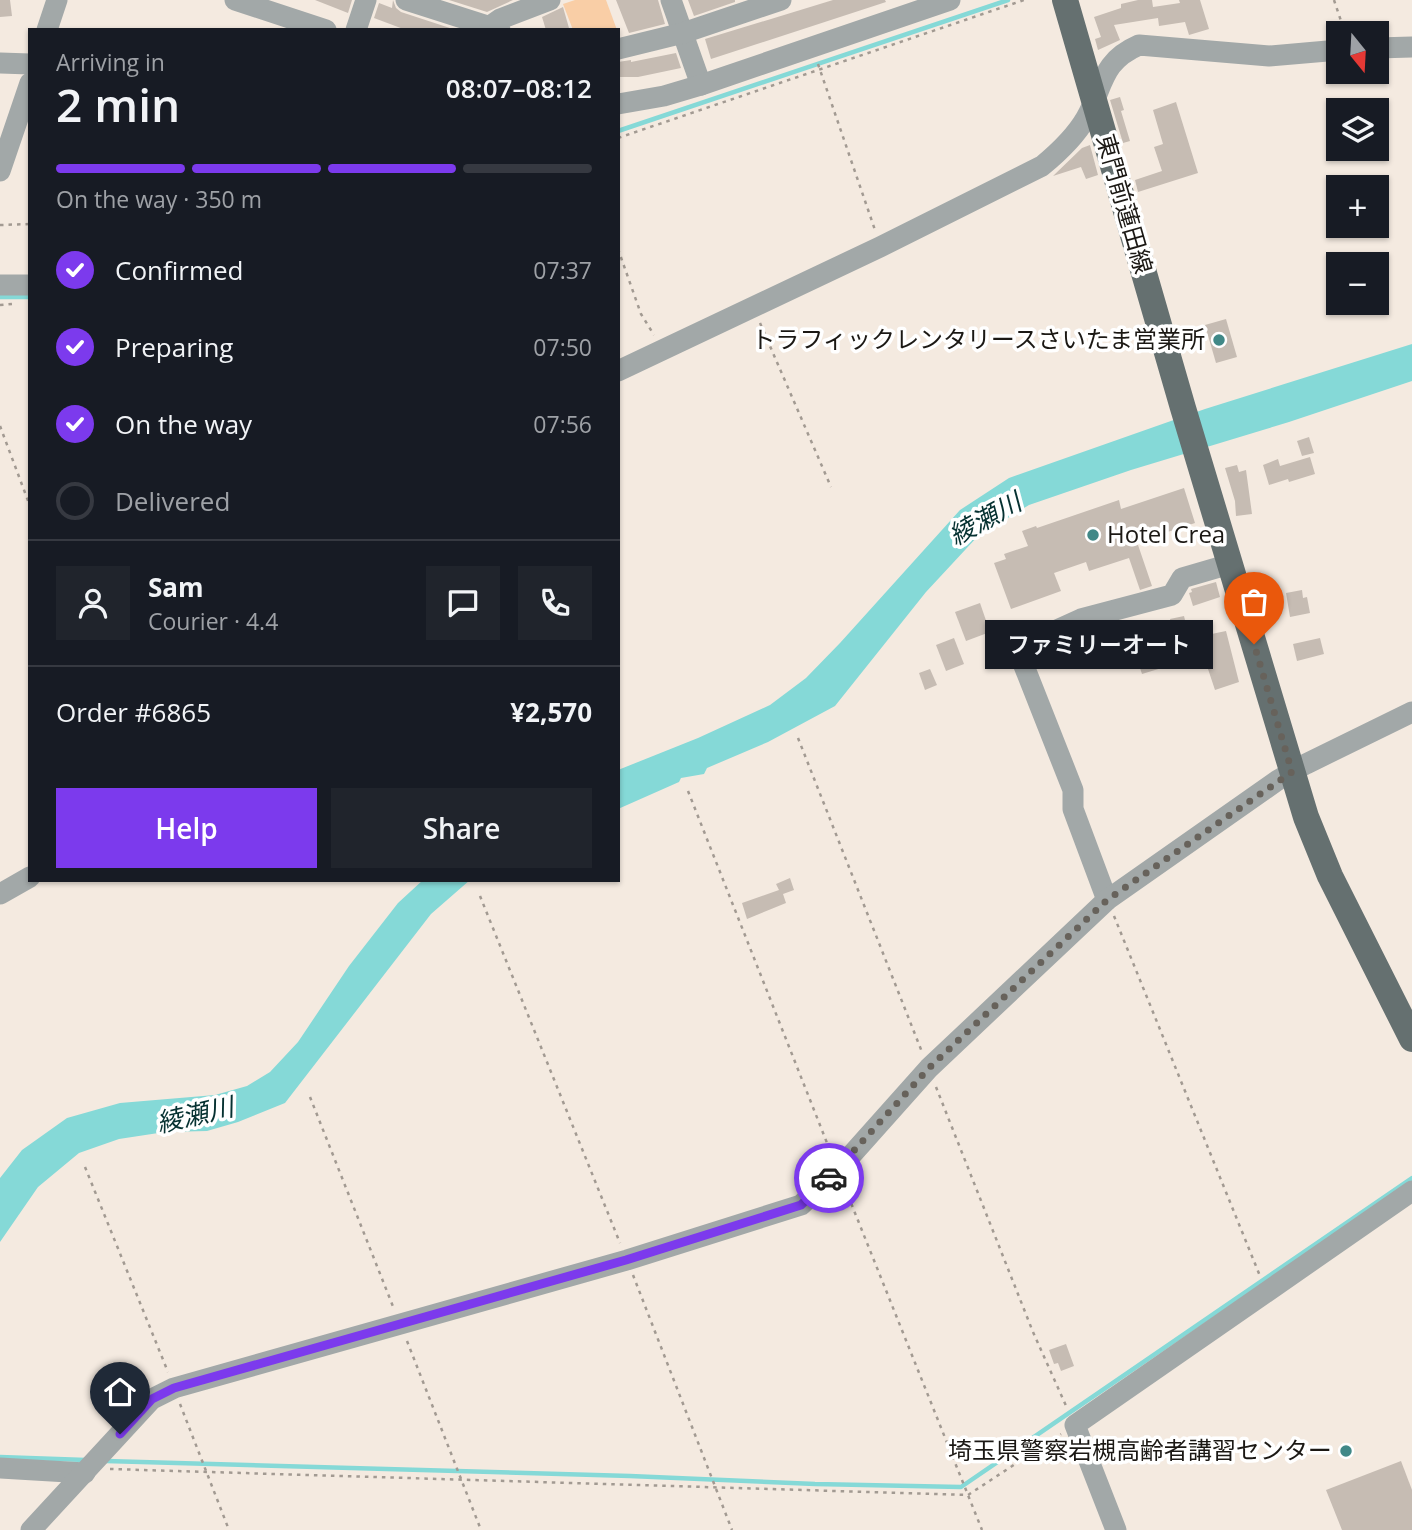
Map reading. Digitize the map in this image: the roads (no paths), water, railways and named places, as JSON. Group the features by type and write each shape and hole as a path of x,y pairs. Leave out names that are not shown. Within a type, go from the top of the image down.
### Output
{"main road":[{"name":"東門前蓮田線","path":"1065,0 1292,772 1330,876 1412,1039"}],"street":[{"path":"48,28 57,0"},
{"path":"236,0 320,28"},
{"path":"357,28 366,0"},
{"path":"406,0 495,28 516,12 550,0"},
{"path":"671,0 701,85"},
{"path":"620,49 683,33 781,0"},
{"path":"620,104 664,96 701,85 950,0"},
{"path":"620,370 880,247 1042,166 1087,117 1104,75 1122,53 1139,46 1269,56 1326,51"},
{"path":"1390,48 1412,47"},
{"path":"0,63 28,64"},
{"path":"0,171 28,93"},
{"path":"0,285 28,285"},
{"path":"1107,900 1073,809 1073,790 1017,648 1081,620 1172,595 1182,578 1230,564"},
{"path":"31,1530 152,1399 174,1388 626,1260 801,1205 838,1170 929,1068 1107,900 1292,772 1412,712"},
{"path":"0,894 28,878"},
{"path":"1116,1530 1075,1425 1412,1191"},
{"path":"0,1468 92,1465"}],"water":[{"name":"綾瀬川","path":"1412,344 1412,381 1029,505 978,536 926,592 835,706 768,742 707,768 704,774 681,778 679,782 620,808 620,769 770,705 806,678 960,510 1009,478 1205,409"},
{"name":"綾瀬川","path":"421,882 468,882 431,914 285,1103 207,1131 165,1132 119,1139 79,1153 38,1187 0,1242 0,1178 22,1150 67,1118 120,1103 215,1095 247,1086 270,1072 298,1042 349,966 398,903"}],"waterway":[{"path":"620,130 1008,0"},
{"path":"0,297 28,297"},
{"path":"106,1461 961,1487 1412,1178"},
{"path":"0,1457 86,1460"}],"place":[{"name":"トラフィックレンタリースさいたま営業所","path":"1219,340"},
{"name":"Hotel Crea","path":"1093,535"},
{"name":"ファミリーオート","path":"1254,644"},
{"name":"埼玉県警察岩槻高齢者講習センター","path":"1346,1451"}]}
